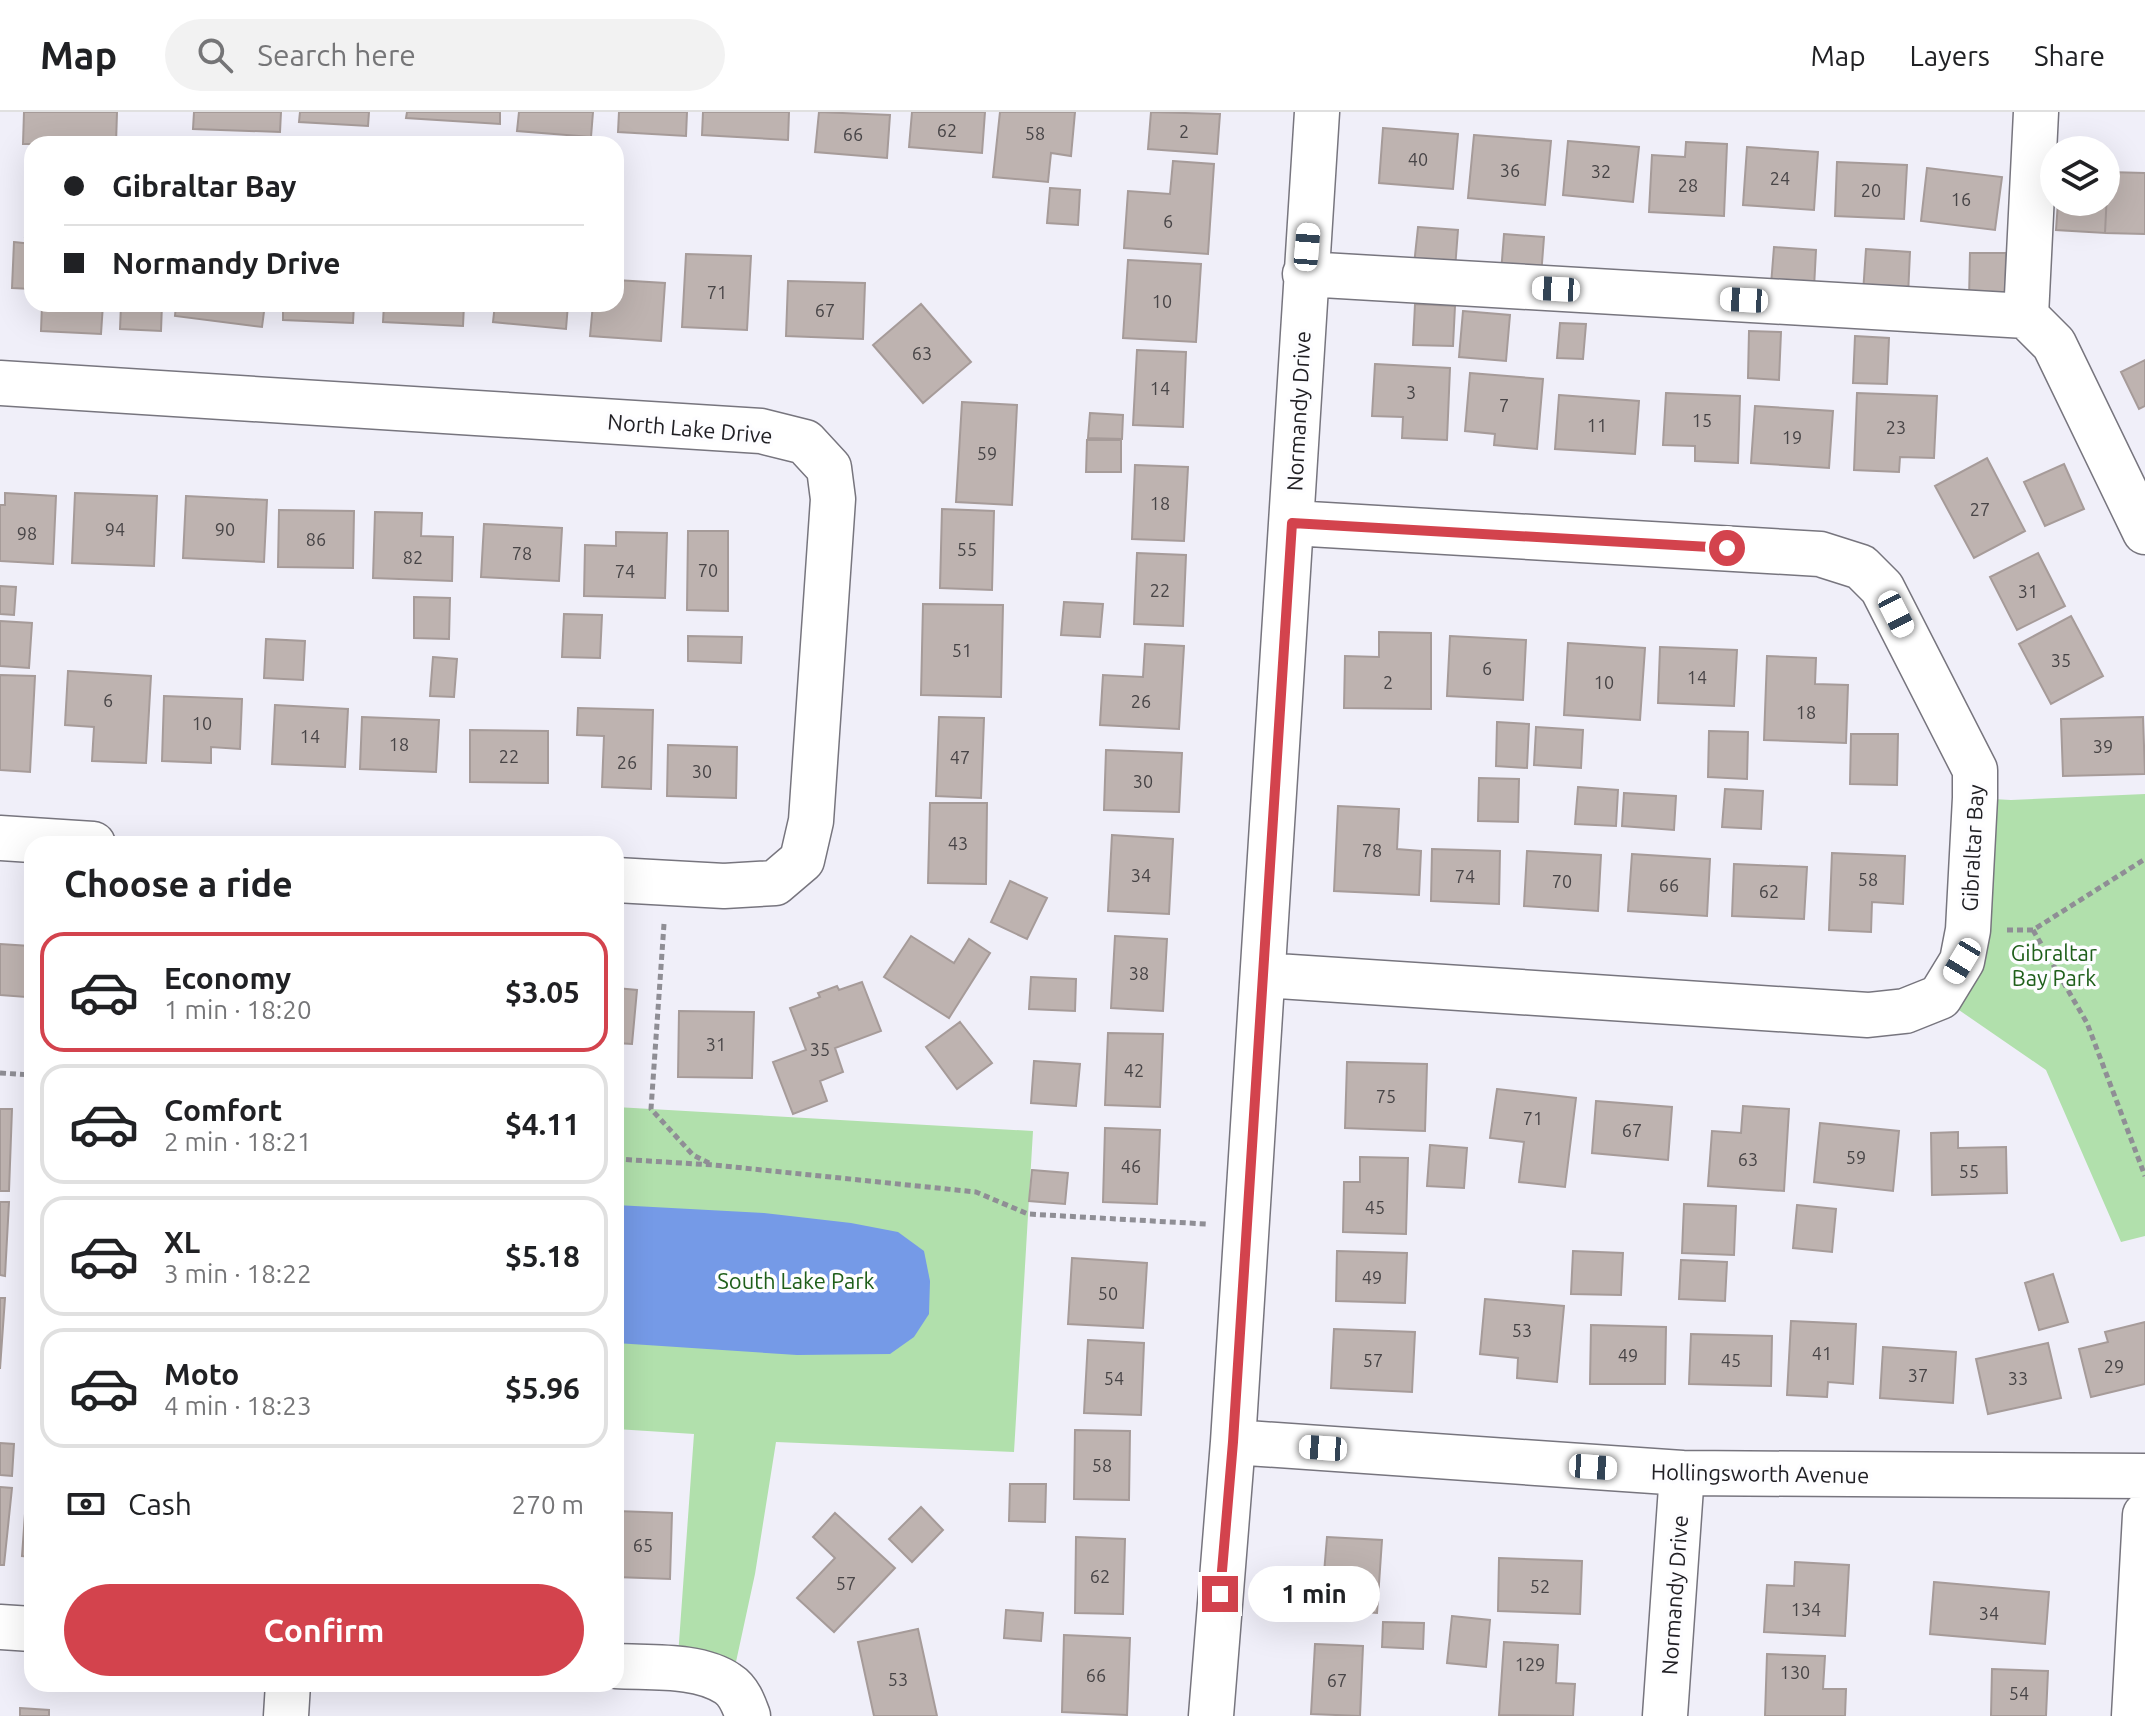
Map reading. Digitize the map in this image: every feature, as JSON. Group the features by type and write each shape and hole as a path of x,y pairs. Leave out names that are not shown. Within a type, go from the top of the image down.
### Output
{"street":[{"name":"Normandy Drive","path":"1211,1716 1233,1442 1317,112"},
{"path":"2026,316 2036,112"},
{"path":"1305,274 2026,316 2054,344 2145,532"},
{"name":"North Lake Drive","path":"0,383 761,431 805,442 829,468 833,499 811,821 802,860 775,883 724,886 624,880"},
{"name":"Gibraltar Bay","path":"1263,975 1868,1015 1905,1011 1940,997 1962,961 1968,930 1975,770 1882,588 1861,567 1820,554 1292,523"},
{"path":"0,838 24,840"},
{"name":"Hollingsworth Avenue","path":"1233,1442 1682,1473 2145,1476"},
{"name":"Normandy Drive","path":"1665,1716 1682,1473"},
{"path":"2134,1716 2145,1515"},
{"path":"0,1627 24,1628"},
{"path":"624,1667 711,1675 731,1685 748,1716"},
{"path":"286,1716 288,1692"}],"path":[{"path":"1968,930 2033,930 2145,859"},
{"path":"667,883 651,1109 693,1155 714,1165"},
{"path":"2033,930 2087,1023 2145,1176"},
{"path":"0,1073 24,1074"},
{"path":"624,1159 714,1165 976,1192 1028,1214 1247,1227"}],"green space":[{"name":"Gibraltar Bay Park","path":"2145,794 2145,1236 2121,1242 2046,1070 1940,997 1975,798 2011,800"},
{"name":"South Lake Park","path":"624,1107 1033,1131 1014,1452 776,1442 755,1574 731,1685 677,1670 694,1434 624,1430"}],"water":[{"path":"624,1205 764,1213 851,1223 898,1232 924,1251 930,1281 929,1314 914,1337 890,1354 797,1355 624,1344"}],"building":[{"path":"24,112 117,112 116,136 24,136 23,144"},
{"path":"194,112 281,112 280,132 193,129"},
{"path":"300,112 369,112 368,126 299,122"},
{"path":"407,112 500,112 500,124 406,118"},
{"path":"519,112 593,112 591,136 517,131"},
{"path":"619,112 687,112 686,136 618,132"},
{"path":"703,112 789,112 788,140 702,135"},
{"path":"819,112 890,115 887,158 815,152"},
{"path":"912,112 985,112 982,153 909,147"},
{"path":"1000,112 1075,112 1071,156 1051,153 1048,182 993,177"},
{"path":"1151,112 1220,114 1217,154 1148,149"},
{"path":"1383,128 1458,134 1453,189 1379,183"},
{"path":"1474,135 1551,141 1545,205 1468,198"},
{"path":"1568,141 1639,147 1633,202 1563,195"},
{"path":"1686,142 1727,144 1724,216 1649,212 1652,155 1685,157"},
{"path":"1747,147 1818,152 1814,210 1743,205"},
{"path":"1173,161 1214,164 1208,254 1124,248 1128,191 1170,194"},
{"path":"1837,162 1907,165 1904,219 1835,216"},
{"path":"1927,168 2002,177 1995,230 1921,221"},
{"path":"2120,172 2145,173 2145,234 2105,233 2106,216 2120,216"},
{"path":"1050,188 1080,190 1078,225 1047,223"},
{"path":"2057,216 2106,216 2105,233 2056,230"},
{"path":"1418,227 1458,230 1455,269 1414,265"},
{"path":"1504,234 1544,237 1541,276 1501,273"},
{"path":"14,242 24,243 24,289 12,288"},
{"path":"1774,247 1816,250 1814,288 1771,285"},
{"path":"1866,249 1910,252 1908,296 1863,293"},
{"path":"1970,253 2006,253 2005,300 1969,299"},
{"path":"686,254 751,256 747,330 682,327"},
{"path":"1128,260 1201,264 1196,342 1123,338"},
{"path":"624,280 665,283 661,341 590,336 592,312 624,312"},
{"path":"788,281 865,283 863,339 786,336"},
{"path":"921,304 971,362 923,403 873,345"},
{"path":"1415,304 1455,306 1453,346 1413,345"},
{"path":"1463,311 1510,315 1506,361 1459,357"},
{"path":"42,312 102,312 101,334 41,331"},
{"path":"121,312 162,312 161,331 120,329"},
{"path":"175,312 264,312 262,327 175,316"},
{"path":"283,312 354,312 353,323 283,320"},
{"path":"384,312 464,312 463,326 383,322"},
{"path":"494,312 567,312 566,329 493,322"},
{"path":"1560,323 1586,324 1583,359 1557,358"},
{"path":"1749,331 1781,332 1779,380 1748,378"},
{"path":"1855,336 1889,338 1887,384 1853,383"},
{"path":"1137,350 1186,352 1183,427 1133,425"},
{"path":"2145,360 2145,406 2139,409 2121,372"},
{"path":"1375,364 1450,368 1447,440 1402,438 1403,417 1372,416"},
{"path":"1470,373 1543,379 1537,449 1494,445 1495,434 1465,431"},
{"path":"1666,393 1740,396 1738,463 1695,461 1695,446 1663,445"},
{"path":"1857,393 1937,396 1934,458 1900,457 1899,472 1854,470"},
{"path":"1559,395 1639,401 1635,454 1555,449"},
{"path":"962,402 1017,405 1012,505 956,502"},
{"path":"1755,406 1833,411 1829,468 1751,463"},
{"path":"1090,413 1123,415 1122,439 1088,438"},
{"path":"1087,440 1121,440 1121,472 1086,472"},
{"path":"1987,458 2025,531 1974,558 1935,486"},
{"path":"2064,464 2084,509 2045,526 2024,482"},
{"path":"1135,465 1188,467 1184,541 1132,539"},
{"path":"5,493 56,496 53,564 0,561 0,505 5,505"},
{"path":"75,493 157,496 154,566 72,563"},
{"path":"186,496 267,500 264,562 183,558"},
{"path":"942,509 994,511 992,590 940,588"},
{"path":"279,510 354,511 353,568 278,567"},
{"path":"375,512 422,513 421,536 453,537 452,581 373,578"},
{"path":"484,524 562,528 559,581 481,577"},
{"path":"688,531 728,531 728,611 687,610"},
{"path":"616,532 667,533 665,598 584,596 585,545 616,546"},
{"path":"1137,553 1186,555 1183,626 1134,624"},
{"path":"2038,553 2065,606 2017,630 1990,577"},
{"path":"0,586 16,587 14,615 0,614"},
{"path":"414,597 450,598 449,639 414,638"},
{"path":"1064,602 1103,604 1100,637 1061,635"},
{"path":"923,604 1003,605 1001,697 921,695"},
{"path":"564,614 602,615 600,658 562,657"},
{"path":"2071,616 2103,676 2051,704 2019,644"},
{"path":"0,621 32,623 29,668 0,666"},
{"path":"1379,632 1431,633 1431,709 1344,708 1345,656 1379,657"},
{"path":"688,636 742,637 741,663 688,661"},
{"path":"1450,636 1526,640 1523,700 1447,696"},
{"path":"266,639 305,641 303,680 264,678"},
{"path":"1568,643 1645,648 1640,720 1564,715"},
{"path":"1145,644 1184,646 1179,729 1100,725 1103,675 1143,677"},
{"path":"1660,647 1737,650 1734,706 1658,703"},
{"path":"1767,656 1816,658 1815,684 1848,685 1846,743 1764,740"},
{"path":"433,657 457,659 454,697 430,696"},
{"path":"68,671 151,676 146,763 92,761 94,727 65,725"},
{"path":"0,675 35,676 30,772 0,770"},
{"path":"164,696 242,699 240,749 211,747 211,763 162,761"},
{"path":"275,705 348,709 345,767 272,764"},
{"path":"578,708 653,710 651,789 602,787 604,736 577,735"},
{"path":"362,717 439,720 436,772 360,769"},
{"path":"939,717 984,718 981,798 936,796"},
{"path":"2143,717 2145,774 2063,776 2061,719"},
{"path":"1497,722 1529,724 1527,768 1496,766"},
{"path":"1536,727 1583,730 1581,768 1534,765"},
{"path":"470,730 548,731 548,783 470,782"},
{"path":"1709,731 1748,732 1747,779 1708,777"},
{"path":"1851,734 1898,734 1897,785 1850,784"},
{"path":"668,745 737,747 736,798 667,796"},
{"path":"1106,750 1182,753 1179,812 1104,810"},
{"path":"1479,778 1519,779 1518,822 1478,821"},
{"path":"1578,787 1618,790 1616,826 1575,824"},
{"path":"1725,789 1763,791 1761,829 1722,827"},
{"path":"1624,793 1676,796 1674,830 1622,826"},
{"path":"930,803 987,803 986,884 928,883"},
{"path":"1338,806 1399,809 1397,849 1421,851 1419,895 1334,891"},
{"path":"1112,835 1173,839 1169,914 1108,911"},
{"path":"1432,849 1500,851 1499,904 1431,901"},
{"path":"1527,851 1601,855 1598,911 1524,906"},
{"path":"1832,853 1905,856 1903,904 1872,902 1871,932 1829,930"},
{"path":"1632,854 1710,859 1707,916 1628,911"},
{"path":"1734,864 1807,867 1804,919 1732,916"},
{"path":"1010,881 1047,898 1027,939 991,922"},
{"path":"911,936 954,963 969,939 990,953 949,1018 884,977"},
{"path":"1115,936 1167,939 1163,1011 1111,1008"},
{"path":"0,944 24,946 24,997 0,995"},
{"path":"1031,977 1076,979 1075,1011 1029,1009"},
{"path":"862,982 881,1031 835,1048 843,1072 820,1081 827,1101 793,1114 773,1062 806,1050 790,1008 820,997 818,993 837,986 839,990"},
{"path":"624,989 637,990 632,1044 624,1044"},
{"path":"679,1011 754,1012 752,1078 678,1077"},
{"path":"960,1022 992,1063 957,1089 926,1047"},
{"path":"1108,1033 1163,1034 1160,1107 1105,1105"},
{"path":"1034,1061 1080,1064 1076,1106 1031,1103"},
{"path":"1347,1062 1427,1064 1425,1131 1345,1128"},
{"path":"1497,1089 1576,1098 1565,1187 1519,1182 1524,1142 1490,1138"},
{"path":"1596,1101 1672,1107 1668,1160 1592,1153"},
{"path":"1743,1106 1789,1109 1784,1191 1708,1186 1712,1131 1741,1133"},
{"path":"0,1109 12,1109 9,1191 0,1191"},
{"path":"1820,1123 1899,1131 1893,1191 1814,1182"},
{"path":"1105,1128 1160,1130 1157,1204 1103,1202"},
{"path":"1958,1132 1958,1148 2006,1147 2007,1193 1932,1195 1931,1133"},
{"path":"1430,1145 1467,1148 1464,1188 1427,1186"},
{"path":"1360,1157 1408,1158 1406,1234 1343,1232 1344,1182 1360,1182"},
{"path":"1032,1170 1068,1173 1065,1204 1029,1201"},
{"path":"0,1202 9,1202 5,1276 0,1275"},
{"path":"1684,1204 1736,1206 1734,1255 1682,1253"},
{"path":"1797,1205 1836,1209 1832,1252 1793,1248"},
{"path":"1337,1251 1407,1253 1405,1303 1336,1301"},
{"path":"1573,1251 1623,1253 1621,1295 1571,1294"},
{"path":"1072,1258 1147,1263 1143,1328 1068,1324"},
{"path":"1681,1260 1727,1262 1725,1301 1679,1299"},
{"path":"2053,1274 2068,1322 2039,1330 2025,1283"},
{"path":"0,1298 5,1298 0,1369"},
{"path":"1485,1299 1564,1306 1557,1382 1517,1378 1518,1358 1480,1354"},
{"path":"1791,1321 1856,1324 1853,1384 1828,1382 1827,1397 1787,1395"},
{"path":"2145,1322 2145,1384 2091,1397 2079,1349 2108,1342 2105,1332"},
{"path":"1591,1325 1666,1327 1665,1384 1590,1384"},
{"path":"1334,1329 1415,1332 1412,1392 1331,1388"},
{"path":"1691,1334 1772,1336 1771,1386 1689,1384"},
{"path":"1088,1340 1144,1343 1141,1415 1084,1413"},
{"path":"2048,1343 2061,1398 1988,1414 1976,1359"},
{"path":"1883,1347 1956,1352 1953,1403 1880,1398"},
{"path":"1075,1430 1130,1431 1129,1500 1074,1499"},
{"path":"0,1443 14,1444 12,1476 0,1475"},
{"path":"1010,1484 1046,1484 1045,1522 1009,1521"},
{"path":"0,1487 12,1488 4,1565 0,1565"},
{"path":"921,1507 943,1530 912,1562 889,1539"},
{"path":"624,1511 672,1513 670,1579 624,1577"},
{"path":"835,1513 895,1568 834,1632 797,1598 835,1558 813,1537"},
{"path":"1076,1537 1125,1539 1123,1614 1075,1613"},
{"path":"1327,1537 1382,1540 1377,1613 1321,1609"},
{"path":"1499,1558 1582,1561 1580,1614 1498,1611"},
{"path":"1795,1562 1849,1565 1845,1636 1764,1632 1767,1585 1794,1586"},
{"path":"1934,1582 2049,1592 2045,1644 1930,1634"},
{"path":"1006,1610 1043,1613 1041,1641 1004,1638"},
{"path":"1452,1616 1490,1620 1486,1667 1447,1663"},
{"path":"1383,1622 1424,1623 1423,1649 1382,1647"},
{"path":"918,1629 937,1716 874,1716 858,1642"},
{"path":"1064,1635 1130,1638 1127,1715 1062,1712"},
{"path":"1504,1642 1558,1645 1556,1683 1575,1684 1573,1716 1499,1715"},
{"path":"1315,1644 1363,1646 1360,1716 1311,1714"},
{"path":"1767,1654 1825,1656 1823,1689 1846,1689 1845,1716 1765,1716"},
{"path":"1992,1669 2048,1671 2046,1716 1991,1716"},
{"path":"20,1708 49,1710 49,1716 20,1716"}],"route":[{"path":"1220,1594 1233,1442 1292,523 1727,548"}]}
